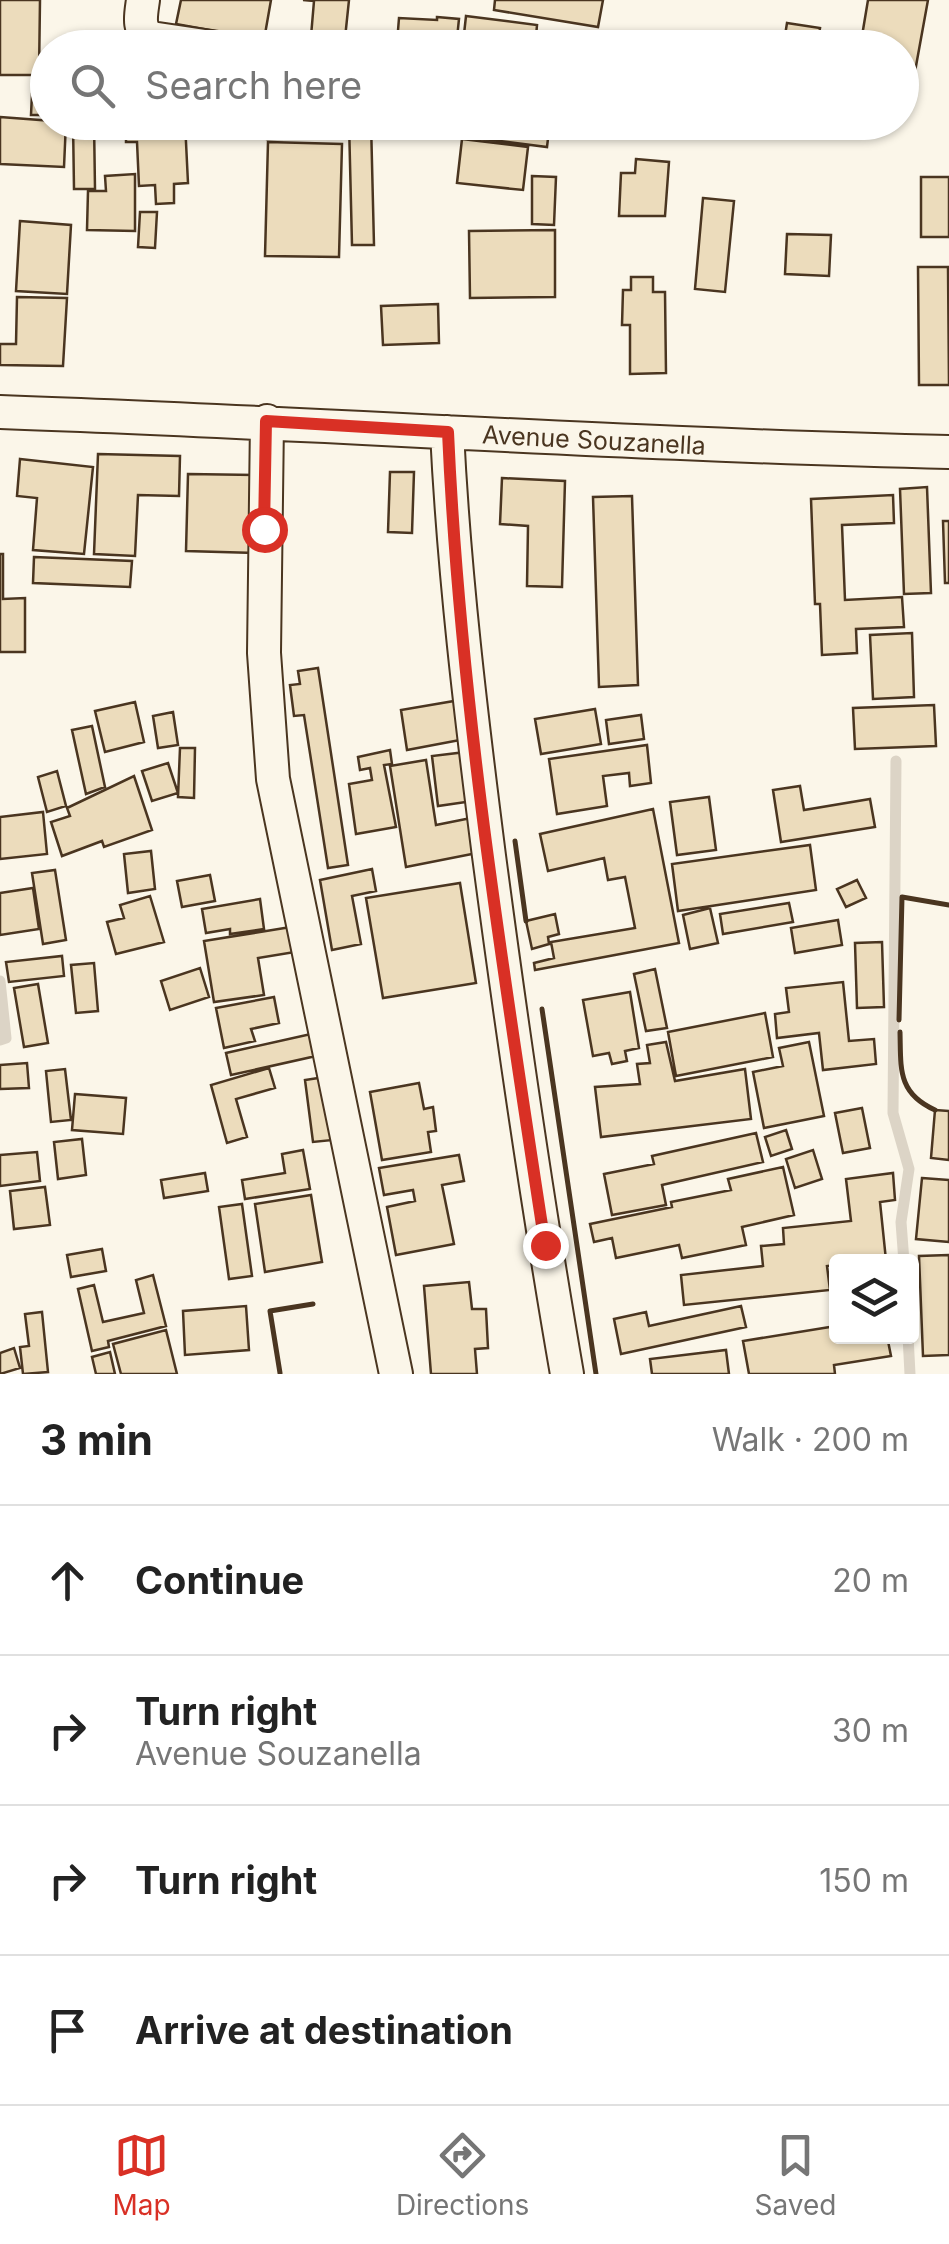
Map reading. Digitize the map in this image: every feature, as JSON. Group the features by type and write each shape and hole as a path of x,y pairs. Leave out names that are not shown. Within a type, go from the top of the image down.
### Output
{"street":[{"path":"142,30 143,0"},
{"name":"Avenue Souzanella","path":"0,412 266,421 726,447 949,452"},
{"path":"266,421 264,654 274,779 396,1374"},
{"path":"448,432 452,541 480,786 510,1016 566,1374"}],"building":[{"path":"0,0 40,0 40,30 30,30 30,75 0,75"},
{"path":"181,0 271,0 266,30 209,30 176,24"},
{"path":"303,0 349,0 346,30 312,30 314,1"},
{"path":"495,0 603,0 598,27 494,10"},
{"path":"868,0 928,0 919,50 919,30 863,30"},
{"path":"466,16 537,25 537,30 464,30"},
{"path":"399,18 459,19 458,30 398,30"},
{"path":"787,23 820,28 820,30 786,30"},
{"path":"0,117 30,119 30,140 65,140 64,167 0,164"},
{"path":"73,140 94,140 95,189 74,189"},
{"path":"186,140 188,183 174,184 174,203 156,204 155,185 139,186 137,142 126,142"},
{"path":"349,140 371,140 374,245 352,245"},
{"path":"462,140 528,147 523,190 457,183"},
{"path":"492,140 548,140 547,147"},
{"path":"268,142 342,144 339,257 265,256"},
{"path":"636,159 669,162 665,216 619,216 621,173 635,173"},
{"path":"135,174 135,231 87,230 88,191 106,191 105,176"},
{"path":"532,176 556,177 554,225 532,224"},
{"path":"921,177 949,177 949,237 921,237"},
{"path":"703,198 734,201 725,292 695,289"},
{"path":"140,212 157,212 155,248 138,247"},
{"path":"20,221 71,225 67,294 16,291"},
{"path":"555,230 555,297 470,298 469,231"},
{"path":"787,234 831,235 829,276 785,274"},
{"path":"918,267 948,267 949,385 919,385"},
{"path":"631,277 653,277 653,292 665,292 666,373 630,374 630,325 622,325 623,290 631,290"},
{"path":"17,297 67,298 63,366 0,365 0,344 16,344"},
{"path":"438,304 439,343 383,345 381,306"},
{"path":"98,454 180,456 179,496 138,495 135,556 94,554"},
{"path":"20,459 93,467 84,554 33,550 37,498 17,496"},
{"path":"390,472 414,472 412,533 388,532"},
{"path":"188,474 259,475 257,553 186,551"},
{"path":"502,478 565,481 562,587 527,586 528,526 500,524"},
{"path":"927,487 931,593 904,594 900,489"},
{"path":"893,495 894,523 842,525 845,600 902,597 904,627 856,629 857,653 822,655 820,604 815,604 811,499"},
{"path":"632,496 638,685 599,687 593,497"},
{"path":"943,521 949,521 949,583 945,583"},
{"path":"0,554 3,599 25,598 25,652 0,652"},
{"path":"34,557 132,561 130,587 33,583"},
{"path":"912,633 914,697 873,699 870,635"},
{"path":"318,668 348,865 328,868 304,715 294,716 290,685 300,684 298,671"},
{"path":"454,701 460,740 407,750 401,710"},
{"path":"135,702 144,742 105,752 95,711"},
{"path":"934,705 936,746 855,749 853,708"},
{"path":"595,709 601,744 541,754 535,719"},
{"path":"173,712 178,745 158,748 153,716"},
{"path":"641,715 644,739 609,744 606,720"},
{"path":"92,726 105,787 86,794 72,730"},
{"path":"647,745 651,783 630,786 629,773 603,776 607,806 557,814 549,759"},
{"path":"180,748 195,748 194,798 178,797"},
{"path":"390,750 392,764 384,765 396,827 356,834 349,784 372,780 370,768 360,770 358,757"},
{"path":"466,752 473,801 438,806 432,756"},
{"path":"426,760 436,825 471,818 477,853 406,867 390,766"},
{"path":"168,763 178,793 152,801 142,771"},
{"path":"57,771 66,806 47,812 38,777"},
{"path":"134,776 152,830 104,847 102,841 62,856 51,822 70,816 67,808"},
{"path":"800,786 804,810 870,799 875,827 781,842 773,790"},
{"path":"709,797 716,850 677,855 670,802"},
{"path":"653,809 679,943 535,970 534,963 554,958 551,942 635,928 625,877 608,880 604,858 548,871 540,834"},
{"path":"43,812 47,854 0,859 0,817"},
{"path":"810,845 816,890 678,911 672,864"},
{"path":"151,851 155,889 128,893 124,854"},
{"path":"372,869 376,891 352,896 361,944 332,950 320,880"},
{"path":"55,870 66,940 43,944 32,873"},
{"path":"210,875 215,901 182,907 177,881"},
{"path":"857,880 866,898 846,907 837,889"},
{"path":"460,883 476,983 383,998 366,898"},
{"path":"33,888 39,929 0,935 0,893"},
{"path":"150,896 164,942 116,954 107,922 124,918 120,905"},
{"path":"260,899 264,929 206,933 202,909"},
{"path":"789,903 793,922 723,934 720,914"},
{"path":"710,908 718,943 690,949 683,915"},
{"path":"555,914 559,934 548,937 549,944 532,949 526,921"},
{"path":"838,920 842,945 795,953 791,928"},
{"path":"297,926 301,951 258,958 264,995 214,1002 204,941"},
{"path":"882,942 884,1007 857,1008 855,943"},
{"path":"62,956 64,976 9,982 6,962"},
{"path":"94,963 98,1011 76,1013 71,965"},
{"path":"200,968 209,997 170,1010 161,981"},
{"path":"655,969 667,1028 646,1031 634,974"},
{"path":"843,982 849,1041 874,1039 876,1064 823,1070 819,1033 777,1038 775,1014 789,1012 786,988"},
{"path":"38,984 48,1043 24,1047 14,988"},
{"path":"630,992 639,1048 625,1051 627,1061 612,1064 609,1053 593,1056 583,1000"},
{"path":"274,997 279,1023 251,1029 255,1041 224,1048 216,1008"},
{"path":"765,1013 773,1057 676,1076 668,1032"},
{"path":"311,1034 316,1056 231,1075 226,1053"},
{"path":"666,1042 675,1081 745,1069 751,1119 601,1137 595,1087 640,1084 637,1064 650,1063 647,1045"},
{"path":"809,1042 824,1116 764,1128 753,1072 783,1066 779,1048"},
{"path":"27,1063 29,1088 0,1089 0,1065"},
{"path":"269,1068 275,1088 236,1099 247,1137 227,1143 211,1085"},
{"path":"65,1069 71,1120 51,1122 46,1071"},
{"path":"325,1077 333,1140 313,1142 305,1080"},
{"path":"419,1083 424,1109 433,1107 436,1131 428,1132 431,1152 382,1160 370,1092"},
{"path":"75,1094 126,1098 123,1134 72,1130"},
{"path":"862,1108 870,1148 843,1153 835,1113"},
{"path":"935,1110 949,1111 949,1160 931,1158"},
{"path":"786,1130 792,1149 771,1156 765,1137"},
{"path":"756,1133 763,1162 662,1185 666,1205 612,1215 604,1174 654,1164 652,1156"},
{"path":"82,1139 86,1175 58,1179 54,1142"},
{"path":"303,1150 310,1189 245,1199 242,1180 285,1173 282,1154"},
{"path":"813,1150 822,1179 795,1188 786,1159"},
{"path":"37,1152 40,1181 0,1186 0,1155"},
{"path":"459,1155 464,1181 442,1185 454,1244 396,1255 387,1207 415,1201 413,1190 384,1195 379,1168"},
{"path":"783,1167 794,1215 742,1227 746,1245 682,1258 679,1245 616,1258 612,1238 594,1242 590,1224 731,1190 728,1179"},
{"path":"205,1173 208,1191 164,1198 161,1180"},
{"path":"893,1173 895,1200 880,1202 885,1254 829,1254 829,1290 684,1305 681,1275 763,1266 761,1246 784,1244 783,1228 851,1221 846,1179"},
{"path":"922,1178 949,1180 949,1242 916,1239"},
{"path":"45,1187 50,1225 14,1229 10,1191"},
{"path":"311,1195 322,1262 265,1272 255,1204"},
{"path":"242,1204 252,1276 229,1279 219,1207"},
{"path":"102,1249 106,1271 71,1277 67,1255"},
{"path":"949,1255 949,1355 923,1356 919,1256"},
{"path":"153,1275 166,1326 108,1341 109,1347 92,1351 78,1289 94,1285 103,1322 144,1313 136,1280"},
{"path":"469,1282 472,1309 486,1309 488,1348 475,1349 477,1374 431,1374 424,1286"},
{"path":"246,1306 249,1350 185,1355 183,1311"},
{"path":"741,1306 746,1327 621,1354 614,1319 646,1312 649,1326"},
{"path":"42,1312 48,1372 23,1374 20,1347 29,1346 25,1314"},
{"path":"829,1327 829,1344 889,1344 891,1356 834,1365 835,1374 749,1374 743,1341"},
{"path":"166,1330 177,1374 121,1374 113,1344"},
{"path":"14,1348 20,1368 0,1374 0,1353"},
{"path":"726,1350 729,1374 652,1374 650,1359"},
{"path":"110,1352 115,1374 96,1374 92,1357"}],"waterway":[{"path":"896,761 893,1113 909,1169 901,1222 903,1254"},
{"path":"0,981 6,1038 0,1040"},
{"path":"908,1344 910,1374"}],"wall":[{"path":"515,841 526,921"},
{"path":"899,1020 902,897 949,905"},
{"path":"542,1009 596,1374"},
{"path":"900,1032 901,1068 907,1087 935,1110"},
{"path":"280,1373 270,1311 313,1304"}],"route":[{"path":"264,529 266,421 448,432 452,541 480,786 545,1245"}]}
